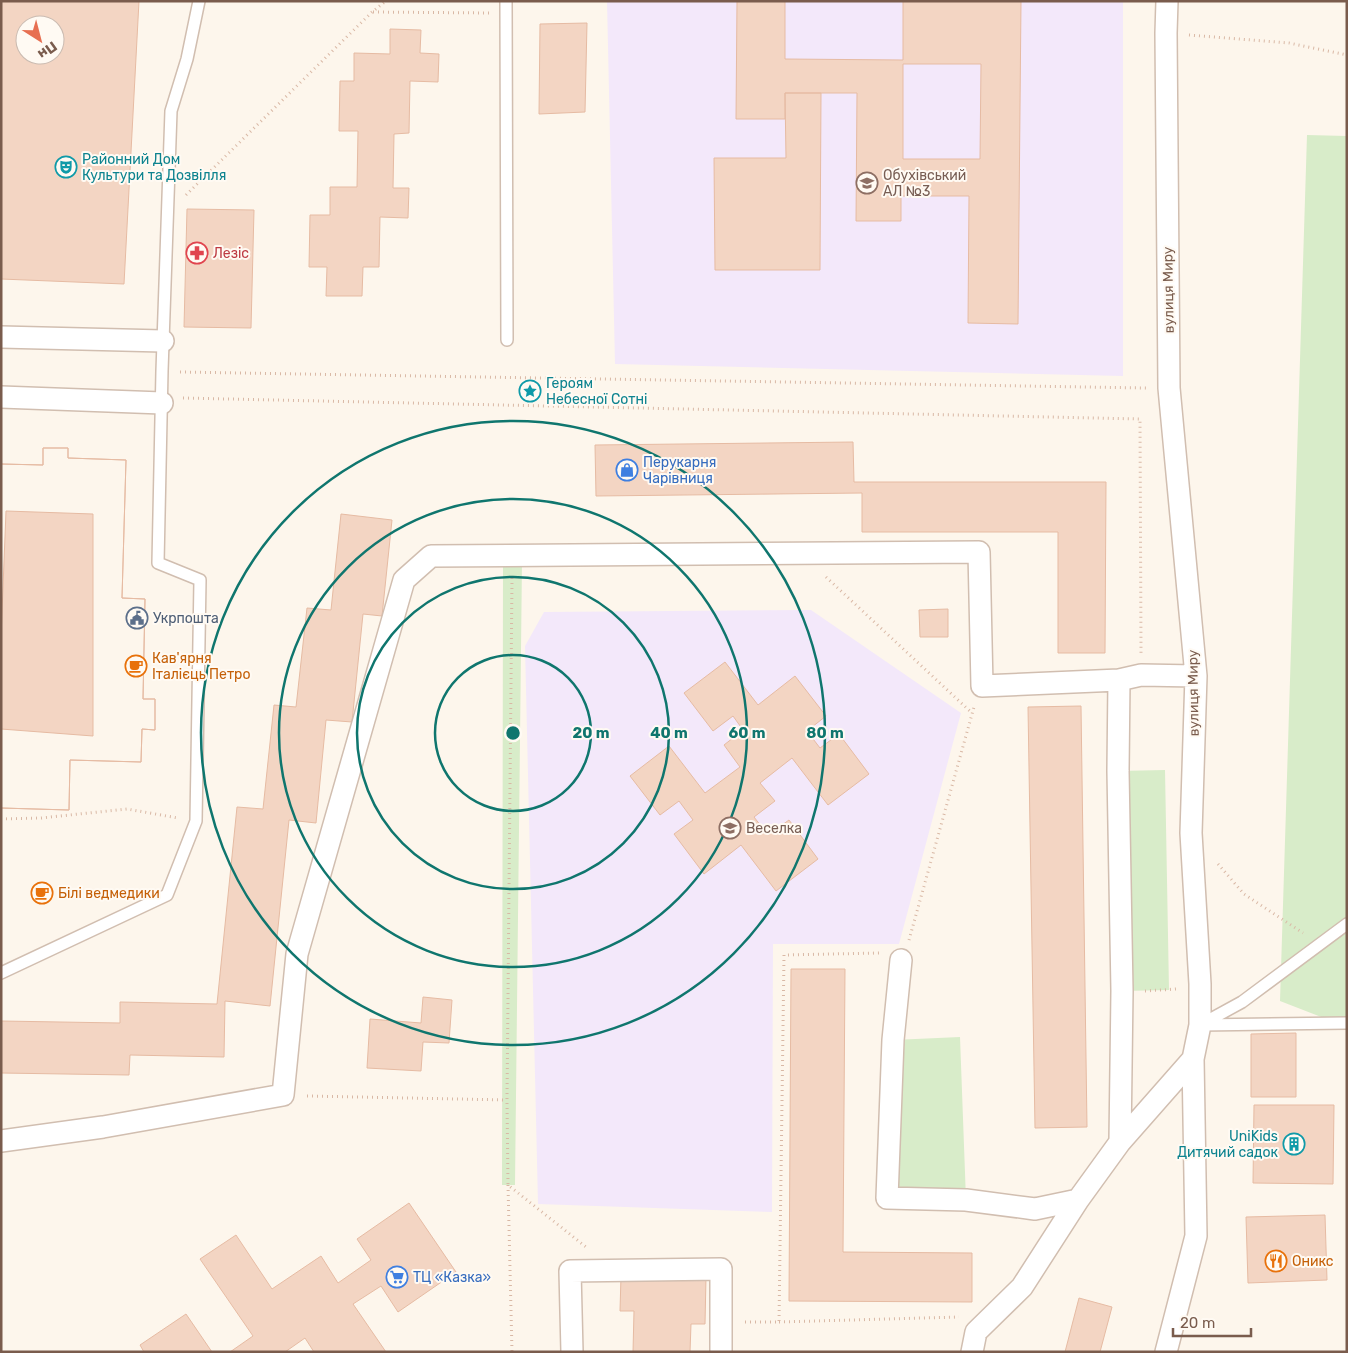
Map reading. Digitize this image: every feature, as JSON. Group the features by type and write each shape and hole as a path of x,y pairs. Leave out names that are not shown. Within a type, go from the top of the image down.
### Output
{"street":[{"name":"вулиця Миру","path":"1166,1352 1196,1236 1193,1059 1200,1025 1200,984 1191,833 1196,676 1169,388 1167,1"},
{"path":"1,337 163,341"},
{"path":"1,397 162,400"},
{"path":"1,1141 103,1127 283,1095 297,954 404,580 432,556 979,552 982,686 1119,680 1141,675 1196,676"},
{"path":"1119,680 1118,771 1122,991 1120,1142"},
{"path":"901,960 893,1040 886,1198 966,1200 1035,1209 1078,1200"},
{"path":"972,1352 976,1332 1022,1288 1078,1200 1120,1142 1193,1059"},
{"path":"572,1352 570,1271 721,1269 721,1352"}],"lane":[{"path":"1,973 167,895 196,821 200,580 158,563 162,371 171,111 187,59 199,1"},
{"path":"506,1 507,340"},
{"path":"1200,1025 1242,1002 1347,924"},
{"path":"1200,1025 1347,1023"}],"path":[{"path":"168,213 372,12 386,1"},
{"path":"372,12 507,14"},
{"path":"1166,33 1289,43 1347,55"},
{"path":"162,371 1169,388"},
{"path":"162,400 1140,418 1141,675"},
{"path":"801,554 972,713"},
{"path":"512,556 507,1100 512,1352"},
{"path":"780,1322 784,955 887,953 901,960 909,938 972,713 982,686"},
{"path":"1,819 41,818 127,809 196,821"},
{"path":"1191,833 1244,894 1320,944"},
{"path":"1122,991 1169,990 1200,984"},
{"path":"283,1095 507,1100"},
{"path":"508,1185 616,1270"},
{"path":"721,1323 993,1316"}],"shaded area":[{"name":"Обухівський АЛ №3","path":"607,1 1123,1 1123,376 615,364"},
{"name":"Веселка","path":"811,610 961,713 899,944 773,944 772,1212 538,1204 525,646 544,612"}],"green space":[{"path":"1307,135 1347,136 1347,1027 1280,1001"},
{"path":"503,560 522,561 515,1185 502,1185"},
{"path":"1165,770 1169,990 1122,991 1118,771"},
{"path":"960,1037 966,1200 887,1198 893,1040"}],"building":[{"name":"Районний Дом Культури та Дозвілля","path":"1,1 139,1 124,284 1,279"},
{"path":"737,1 785,1 785,59 903,60 903,1 1021,1 1018,324 968,323 969,196 901,196 901,221 856,221 857,93 785,93 785,119 736,119","holes":["903,64 981,64 980,159 903,159"]},
{"path":"587,23 585,112 539,114 540,24"},
{"path":"390,29 421,30 420,53 439,54 438,82 410,81 409,133 394,134 393,188 409,188 408,218 380,217 379,267 363,267 362,296 326,296 327,267 309,267 310,215 330,215 330,187 357,187 358,131 339,131 340,81 354,81 354,53 390,54"},
{"path":"785,93 821,93 820,270 715,270 714,158 786,158"},
{"path":"187,209 254,210 251,328 184,327"},
{"path":"853,442 854,482 1106,482 1105,653 1058,653 1058,532 862,532 862,493 596,496 595,445"},
{"path":"43,448 68,448 68,458 126,460 122,598 145,599 143,699 155,699 155,730 142,729 141,762 70,760 69,810 1,808 1,729 93,736 93,514 6,511 1,638 1,464 43,465"},
{"path":"43,448 68,448 68,458 126,460 122,598 145,599 143,699 155,699 155,730 142,729 141,762 70,760 69,810 1,808 1,464 43,465"},
{"path":"341,514 392,520 382,616 363,614 352,722 326,720 316,823 289,820 270,1006 225,1001 224,1057 130,1055 129,1075 1,1073 1,1021 120,1023 120,1002 217,1004 237,807 263,809 274,705 296,707 307,608 331,610"},
{"path":"948,609 948,637 920,637 919,610"},
{"path":"725,662 758,705 795,676 826,716 807,731 820,748 839,734 869,774 828,805 792,758 760,783 775,801 754,817 768,835 789,820 818,859 776,891 741,845 704,874 674,834 693,820 679,801 660,815 630,776 669,746 705,793 740,767 724,745 743,730 733,716 713,731 684,693"},
{"path":"1081,706 1087,1127 1035,1128 1028,707"},
{"path":"791,969 845,969 843,1252 972,1253 972,1302 789,1301"},
{"path":"423,997 452,1000 449,1043 423,1042 421,1071 367,1068 370,1019 421,1023"},
{"path":"1296,1033 1296,1097 1251,1097 1251,1034"},
{"name":"UniKids Дитячий садок","path":"1254,1105 1334,1105 1333,1184 1253,1183"},
{"name":"ТЦ «Казка»","path":"409,1203 456,1272 398,1312 381,1286 353,1304 386,1352 314,1352 305,1338 285,1352 230,1352 253,1336 200,1259 236,1235 272,1289 321,1256 338,1283 371,1260 357,1239"},
{"path":"1325,1215 1327,1280 1248,1283 1246,1217"},
{"path":"621,1276 706,1277 705,1324 691,1324 690,1352 633,1352 634,1311 620,1311"},
{"path":"1079,1298 1112,1307 1100,1352 1065,1352"},
{"path":"186,1314 212,1352 144,1352 140,1345"}],"place":[{"name":"Районний Дом Культури та Дозвілля","path":"66,167"},
{"name":"Обухівський АЛ №3","path":"867,183"},
{"name":"Лезіс","path":"197,253"},
{"name":"Героям Небесної Сотні","path":"530,391"},
{"name":"Перукарня Чарівниця","path":"627,470"},
{"name":"Укрпошта","path":"137,618"},
{"name":"Кав'ярня Італієць Петро","path":"136,666"},
{"name":"Веселка","path":"730,828"},
{"name":"Білі ведмедики","path":"42,893"},
{"name":"UniKids Дитячий садок","path":"1294,1144"},
{"name":"Оникс","path":"1276,1261"},
{"name":"ТЦ «Казка»","path":"397,1277"}]}
